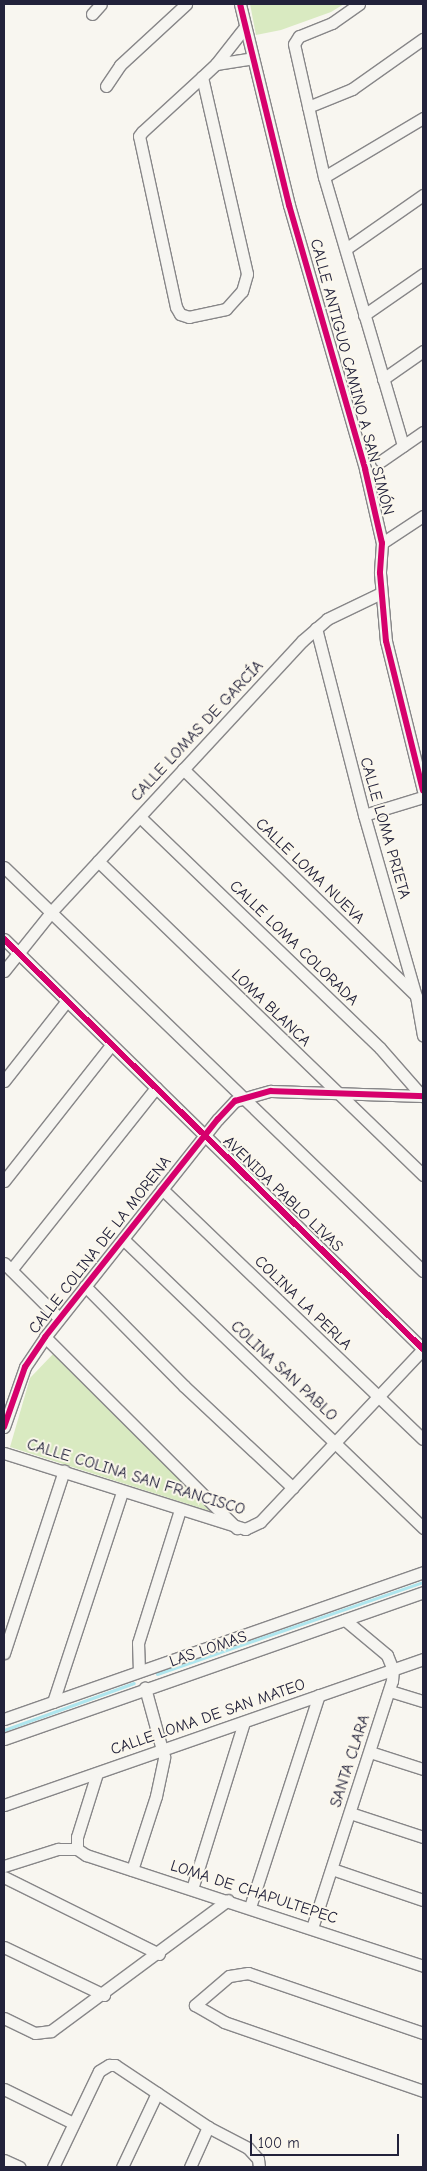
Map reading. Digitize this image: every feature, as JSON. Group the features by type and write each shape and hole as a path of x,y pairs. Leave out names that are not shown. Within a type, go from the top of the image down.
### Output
{"street":[{"path":"92,14 100,4"},
{"path":"106,86 120,65 186,4"},
{"name":"CALLE ANTIGUO CAMINO A SAN SIMÓN","path":"240,4 382,543 381,593 386,641 423,790"},
{"path":"359,4 332,23 299,36 294,44 324,177 403,446"},
{"path":"202,77 246,268 242,291 226,309 189,318 180,314 176,307 139,139 142,132 216,64 245,27"},
{"path":"308,107 352,89 423,39"},
{"path":"216,64 253,58"},
{"path":"324,177 423,118"},
{"path":"346,248 423,195"},
{"path":"364,315 423,274"},
{"path":"383,379 423,351"},
{"path":"381,461 423,432"},
{"path":"382,543 423,516"},
{"name":"CALLE LOMAS DE GARCÍA","path":"4,972 52,911 316,628 381,593"},
{"name":"CALLE LOMA PRIETA","path":"316,628 364,815 416,996 423,1035"},
{"name":"CALLE LOMA NUEVA","path":"184,769 416,996"},
{"path":"364,815 423,797"},
{"name":"CALLE LOMA COLORADA","path":"140,817 380,1048 422,1096"},
{"name":"LOMA BLANCA","path":"98,861 335,1093 423,1175"},
{"path":"4,866 423,1271"},
{"name":"AVENIDA PABLO LIVAS","path":"4,939 66,1002 156,1088 203,1137 423,1349"},
{"path":"4,1081 66,1002"},
{"path":"4,1181 110,1045"},
{"path":"59,1318 8,1266 156,1088"},
{"path":"244,1096 271,1091 422,1096"},
{"name":"CALLE COLINA DE LA MORENA","path":"4,1427 25,1367 45,1337 203,1137 227,1108 244,1096"},
{"name":"COLINA LA PERLA","path":"162,1189 423,1439"},
{"name":"COLINA SAN PABLO","path":"123,1239 337,1443 423,1528"},
{"path":"85,1286 184,1386 293,1488"},
{"path":"45,1337 238,1529"},
{"name":"CALLE COLINA SAN FRANCISCO","path":"4,1453 238,1529 253,1527 337,1443 423,1349"},
{"path":"4,1653 64,1472"},
{"path":"52,1702 122,1492"},
{"path":"139,1671 138,1643 180,1510"},
{"name":"LAS LOMAS","path":"4,1719 423,1572"},
{"name":"LAS LOMAS","path":"4,1739 423,1592"},
{"path":"345,1620 387,1655 393,1670"},
{"name":"CALLE LOMA DE SAN MATEO","path":"4,1806 423,1659"},
{"name":"SANTA CLARA","path":"312,1928 390,1691 393,1670"},
{"path":"132,1870 161,1780 163,1749 145,1688"},
{"path":"390,1691 423,1701"},
{"path":"250,1907 319,1695"},
{"path":"192,1889 244,1722"},
{"path":"370,1752 423,1769"},
{"path":"4,1866 58,1849 77,1848 77,1837 97,1773"},
{"path":"350,1813 423,1836"},
{"name":"LOMA DE CHAPULTEPEC","path":"77,1848 86,1855 250,1907 423,1966"},
{"path":"332,1869 423,1900"},
{"path":"4,1877 159,1954"},
{"path":"4,2018 35,2033 59,2027 159,1954 228,1900"},
{"path":"4,1947 104,1995"},
{"path":"423,2033 248,1973 229,1976 194,2004 224,2022 423,2091"},
{"path":"53,2167 99,2071 109,2065 115,2065 208,2127 248,2148 258,2159 259,2166"},
{"path":"4,2089 73,2123"},
{"path":"122,2167 156,2093"},
{"path":"190,2167 208,2127"},
{"path":"4,2160 20,2167"}],"green space":[{"path":"250,4 344,4 331,12 281,30 256,35"},
{"path":"54,1353 219,1514 10,1447 30,1378"}],"waterway":[{"path":"157,1674 423,1582"},
{"path":"4,1730 134,1683"}],"cycle path":[{"path":"240,4 289,205 365,469 382,543 380,573 386,641 423,790"},
{"path":"4,939 423,1349"},
{"path":"4,1427 25,1367 45,1337 218,1119 235,1101 271,1091 423,1096"}]}
